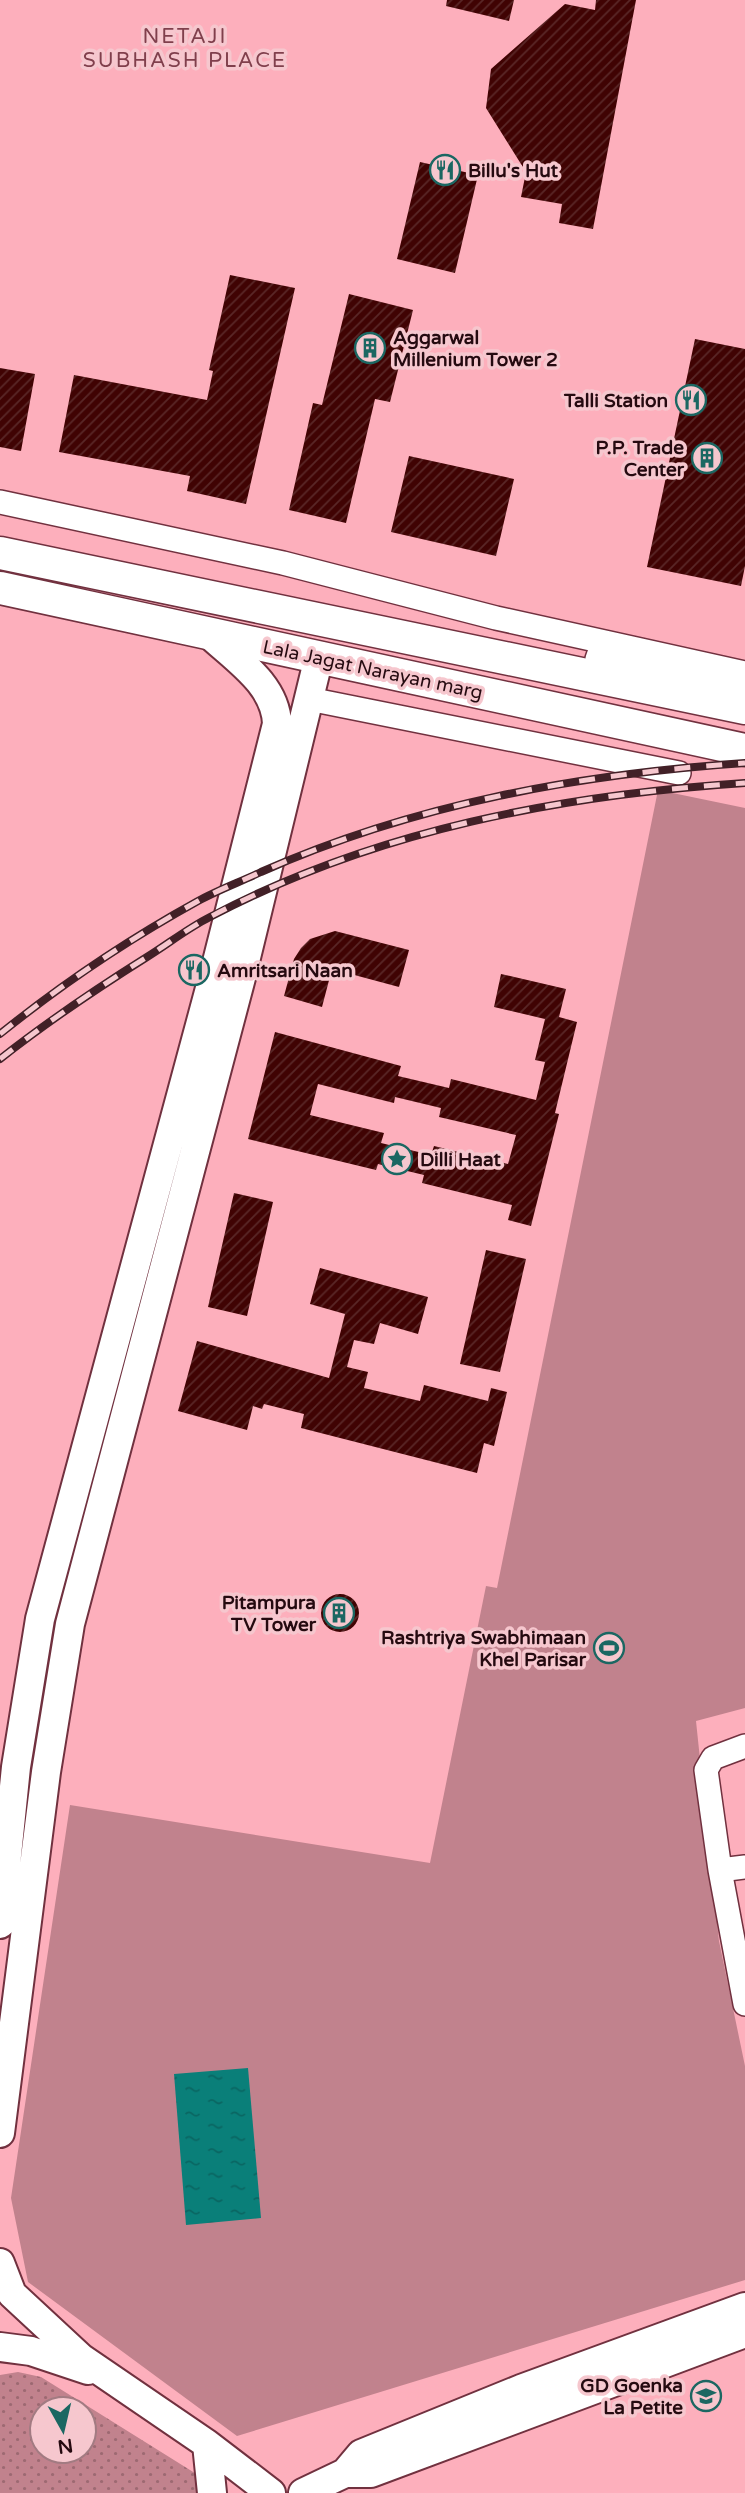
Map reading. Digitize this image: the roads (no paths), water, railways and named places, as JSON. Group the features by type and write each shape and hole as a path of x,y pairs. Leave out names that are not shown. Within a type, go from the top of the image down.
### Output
{"main road":[{"name":"Lala Jagat Narayan marg","path":"0,553 745,708"},
{"name":"Lala Jagat Narayan marg","path":"0,589 745,750"}],"street":[{"path":"0,502 284,563 603,642 745,673"},
{"path":"0,1924 16,1767 40,1619 212,979 277,724 277,708 255,676 210,635"},
{"path":"603,642 597,659 745,691"},
{"path":"0,2133 10,1980 71,1624 242,974 319,657"},
{"path":"309,699 679,774"},
{"path":"85,1448 114,1455"},
{"path":"745,1746 713,1758 706,1770 720,1870 745,2004"},
{"path":"720,1870 745,1867"},
{"path":"0,2263 12,2294 81,2357 207,2444 271,2493"},
{"path":"303,2493 345,2473 361,2454 521,2389 745,2307"},
{"path":"345,2473 371,2473 745,2333"},
{"path":"0,2347 31,2351 111,2378"},
{"path":"207,2444 212,2493"}],"water":[{"path":"248,2068 261,2218 186,2225 174,2074"}],"railway":[{"path":"0,1034 72,980 172,916 221,890 319,848 378,828 498,796 621,775 745,763"},
{"path":"0,1059 72,1006 202,921 273,887 337,861 470,822 538,808 607,797 745,783"}],"place":[{"name":"Billu's Hut","path":"445,170"},
{"name":"Aggarwal Millenium Tower 2","path":"370,348"},
{"name":"Talli Station","path":"691,400"},
{"name":"P.P. Trade Center","path":"707,458"},
{"name":"Amritsari Naan","path":"194,970"},
{"name":"Dilli Haat","path":"397,1159"},
{"name":"Pitampura TV Tower","path":"339,1613"},
{"name":"Rashtriya Swabhimaan Khel Parisar","path":"609,1648"},
{"name":"GD Goenka La Petite","path":"706,2396"}],"district":[{"name":"NETAJI SUBHASH PLACE","path":"185,48"}]}
